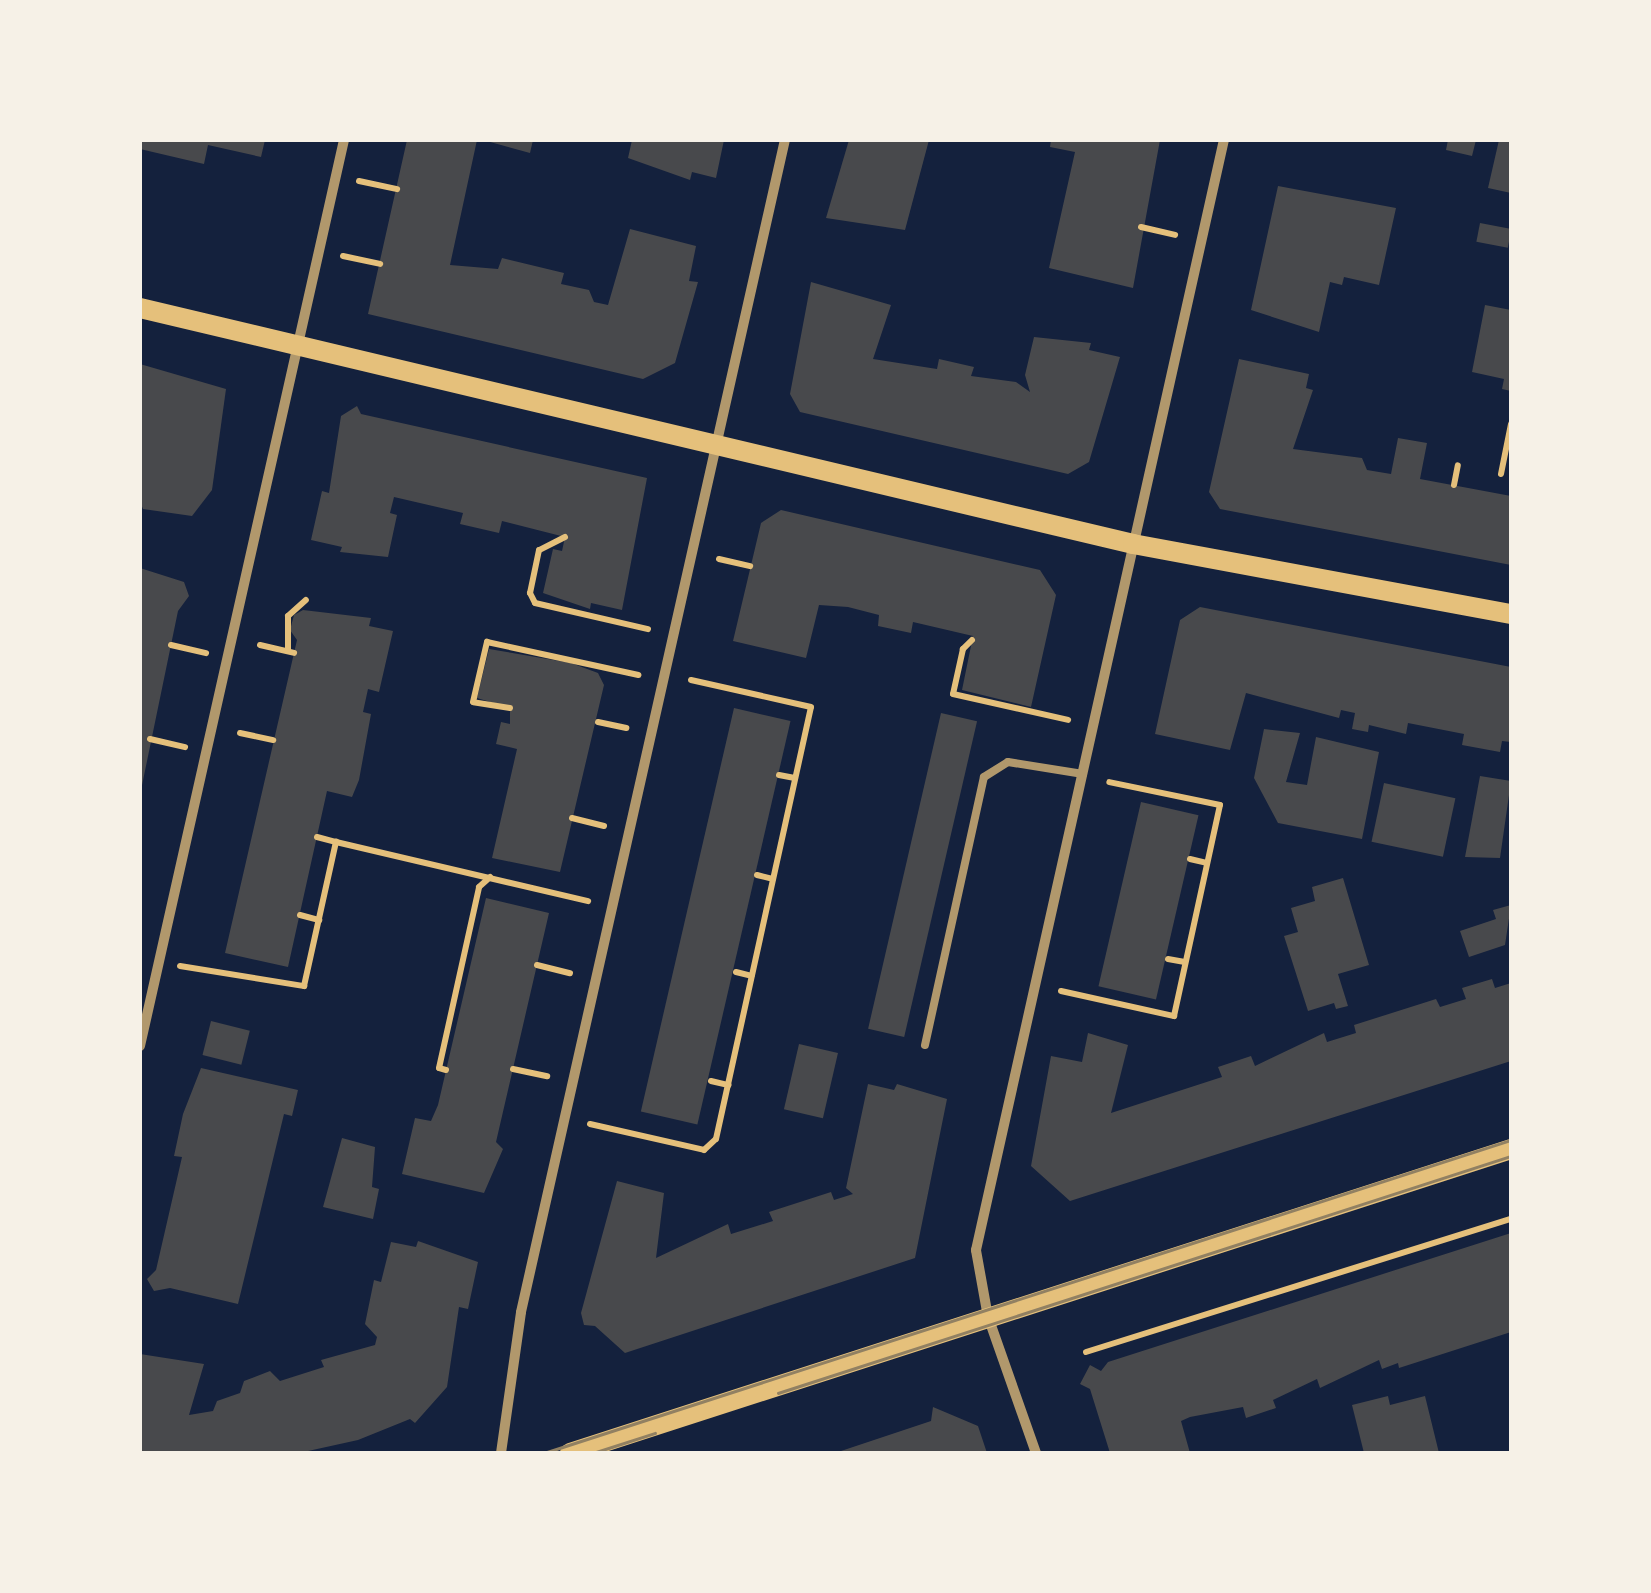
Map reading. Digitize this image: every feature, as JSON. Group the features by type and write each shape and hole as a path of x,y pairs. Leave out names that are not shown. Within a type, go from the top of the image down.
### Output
{"main road":[{"path":"140,308 1134,544 1511,614"},
{"path":"570,1453 1511,1149"}],"street":[{"path":"140,1046 344,140"},
{"path":"501,1453 523,1301 785,140"},
{"path":"1036,1453 988,1318 976,1250 1224,140"}],"lane":[{"path":"925,1045 984,778 1008,762 1083,774"}],"path":[{"path":"360,182 396,189"},
{"path":"1141,227 1175,235"},
{"path":"343,256 380,264"},
{"path":"1501,474 1511,424"},
{"path":"1454,485 1458,465"},
{"path":"565,538 539,550 530,592 535,603 648,628"},
{"path":"719,559 750,566"},
{"path":"260,645 291,652 288,616 306,600"},
{"path":"972,640 963,648 953,694 1068,720"},
{"path":"510,708 473,702 487,642 638,675"},
{"path":"171,645 207,654"},
{"path":"590,1124 704,1150 716,1139 811,708 691,680"},
{"path":"598,722 626,728"},
{"path":"240,733 273,740"},
{"path":"150,739 186,747"},
{"path":"779,775 795,778"},
{"path":"1061,990 1174,1016 1220,806 1109,782"},
{"path":"572,818 604,826"},
{"path":"317,838 588,901"},
{"path":"186,967 304,986 336,842"},
{"path":"1190,859 1207,863"},
{"path":"757,875 773,878"},
{"path":"446,1070 438,1068 478,887 490,877"},
{"path":"300,915 319,920"},
{"path":"1168,959 1184,962"},
{"path":"537,965 570,973"},
{"path":"736,972 752,976"},
{"path":"514,1068 547,1076"},
{"path":"711,1081 728,1085"},
{"path":"1086,1352 1511,1219"}],"building":[{"path":"140,140 265,140 261,157 208,145 204,164 140,149"},
{"path":"407,140 477,140 450,265 498,269 502,258 564,273 561,284 589,290 594,302 608,305 630,229 696,246 689,281 698,282 675,363 643,379 368,314"},
{"path":"483,140 533,140 530,153"},
{"path":"632,140 724,140 716,178 692,172 690,180 628,158"},
{"path":"849,140 929,140 905,230 826,218"},
{"path":"1051,140 1160,140 1133,288 1049,268 1075,152 1050,147"},
{"path":"1448,140 1476,140 1472,156 1446,150"},
{"path":"1499,140 1511,140 1511,193 1488,188"},
{"path":"1278,186 1396,208 1379,285 1344,277 1342,285 1330,282 1319,332 1251,310"},
{"path":"1480,223 1511,229 1508,248 1476,242"},
{"path":"811,282 891,305 873,359 937,369 939,359 974,367 971,376 1016,382 1030,392 1025,375 1034,337 1091,343 1089,350 1120,357 1089,462 1068,474 800,412 790,394"},
{"path":"1485,305 1511,310 1511,391 1502,389 1504,379 1472,372"},
{"path":"1239,359 1309,374 1306,388 1313,390 1293,449 1362,458 1367,470 1391,474 1398,438 1427,443 1420,479 1511,496 1511,565 1220,509 1209,492"},
{"path":"140,364 226,389 212,490 192,516 143,509 140,502"},
{"path":"357,406 361,414 647,478 622,610 591,603 590,609 543,593 553,549 562,551 565,537 502,521 499,533 460,524 463,513 394,497 390,513 397,515 388,557 340,552 342,547 311,540 322,491 329,493 341,416"},
{"path":"781,510 1040,570 1056,595 1031,707 962,690 973,636 913,622 911,633 878,626 879,615 848,607 819,605 806,658 733,641 761,523"},
{"path":"140,568 184,582 189,596 178,611 140,795"},
{"path":"1200,607 1511,667 1511,742 1502,741 1500,752 1462,745 1464,734 1408,723 1406,734 1369,725 1368,732 1352,729 1355,713 1341,710 1339,718 1246,693 1230,750 1155,734 1180,620"},
{"path":"303,610 371,618 369,626 393,631 379,692 368,689 363,712 371,714 359,780 352,797 327,791 288,967 225,953 297,640 290,630 294,615"},
{"path":"489,649 571,663 598,673 604,685 560,872 492,858 517,749 496,744 501,722 510,724 510,708 477,698"},
{"path":"734,708 791,721 697,1124 641,1111"},
{"path":"941,713 977,721 904,1037 868,1029"},
{"path":"1264,729 1300,733 1286,782 1307,785 1316,737 1379,752 1362,839 1278,823 1254,778"},
{"path":"1480,776 1511,781 1500,858 1465,857"},
{"path":"1384,783 1455,798 1443,857 1372,842"},
{"path":"1141,802 1198,815 1156,999 1098,986"},
{"path":"1343,878 1369,965 1338,974 1348,1006 1336,1009 1334,1003 1308,1011 1284,936 1298,932 1291,908 1315,901 1312,887"},
{"path":"486,898 549,913 496,1142 503,1149 484,1193 402,1174 415,1118 431,1121 438,1105"},
{"path":"1511,905 1505,945 1469,957 1460,931 1496,919 1493,910"},
{"path":"1492,979 1495,988 1511,983 1511,1061 1070,1201 1031,1166 1051,1056 1082,1062 1088,1033 1128,1045 1111,1113 1222,1077 1218,1067 1251,1056 1255,1066 1324,1033 1327,1042 1356,1033 1354,1025 1436,999 1440,1007 1466,999 1462,988"},
{"path":"211,1021 250,1031 241,1065 203,1055"},
{"path":"799,1044 838,1053 823,1118 784,1109"},
{"path":"201,1068 298,1090 292,1116 284,1114 238,1304 170,1288 154,1291 147,1279 156,1270 182,1157 174,1156 183,1114"},
{"path":"868,1084 894,1090 897,1084 947,1099 915,1258 625,1353 595,1326 584,1325 581,1313 617,1181 664,1193 656,1258 728,1224 731,1234 773,1221 769,1212 831,1192 834,1200 853,1194 846,1188"},
{"path":"342,1138 375,1147 372,1187 379,1189 373,1219 323,1207"},
{"path":"1511,1233 1511,1332 1399,1368 1398,1363 1382,1369 1379,1360 1320,1388 1317,1379 1273,1400 1276,1408 1246,1418 1243,1407 1190,1417 1181,1421 1190,1453 1110,1453 1090,1389 1080,1384 1090,1365 1101,1371 1108,1362"},
{"path":"418,1241 478,1262 468,1309 459,1307 447,1387 415,1423 410,1419 358,1440 299,1453 140,1453 140,1354 204,1364 189,1415 213,1411 217,1401 240,1393 244,1381 270,1371 280,1381 324,1367 321,1360 375,1345 377,1337 365,1324 374,1280 381,1282 391,1242 416,1247"},
{"path":"1388,1396 1390,1405 1425,1396 1439,1453 1364,1453 1352,1405"},
{"path":"933,1407 978,1426 987,1453 835,1453 931,1421"}],"tram line":[{"path":"544,1453 1511,1140"},
{"path":"778,1393 1511,1156"},
{"path":"593,1453 655,1433"}]}
